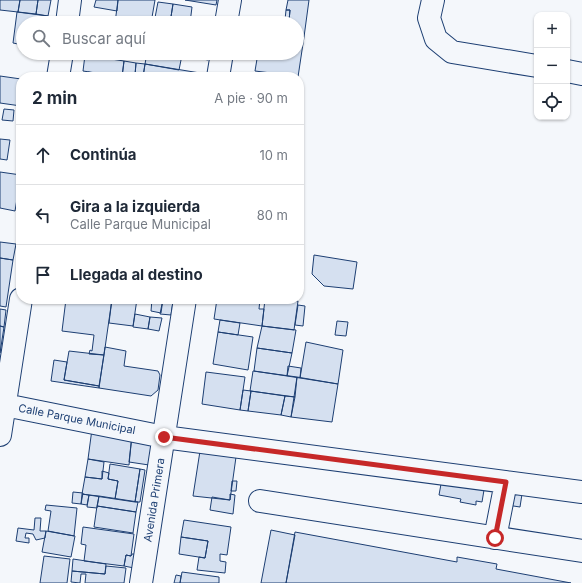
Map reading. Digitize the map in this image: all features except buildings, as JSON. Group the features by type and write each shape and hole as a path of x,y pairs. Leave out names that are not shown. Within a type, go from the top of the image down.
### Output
{"street":[{"path":"68,16 70,0"},
{"path":"227,16 230,0"},
{"path":"433,0 429,18 436,39 452,52 534,66"},
{"path":"59,72 61,60"},
{"path":"219,72 221,60"},
{"path":"570,72 582,74"},
{"path":"0,435 2,404 21,304"},
{"name":"Avenida Primera","path":"141,583 184,304"},
{"name":"Calle Parque Municipal","path":"2,404 164,437 582,492"},
{"path":"495,538 506,482"},
{"path":"260,500 582,551"}],"route":[{"path":"164,437 506,482 495,538"}]}
